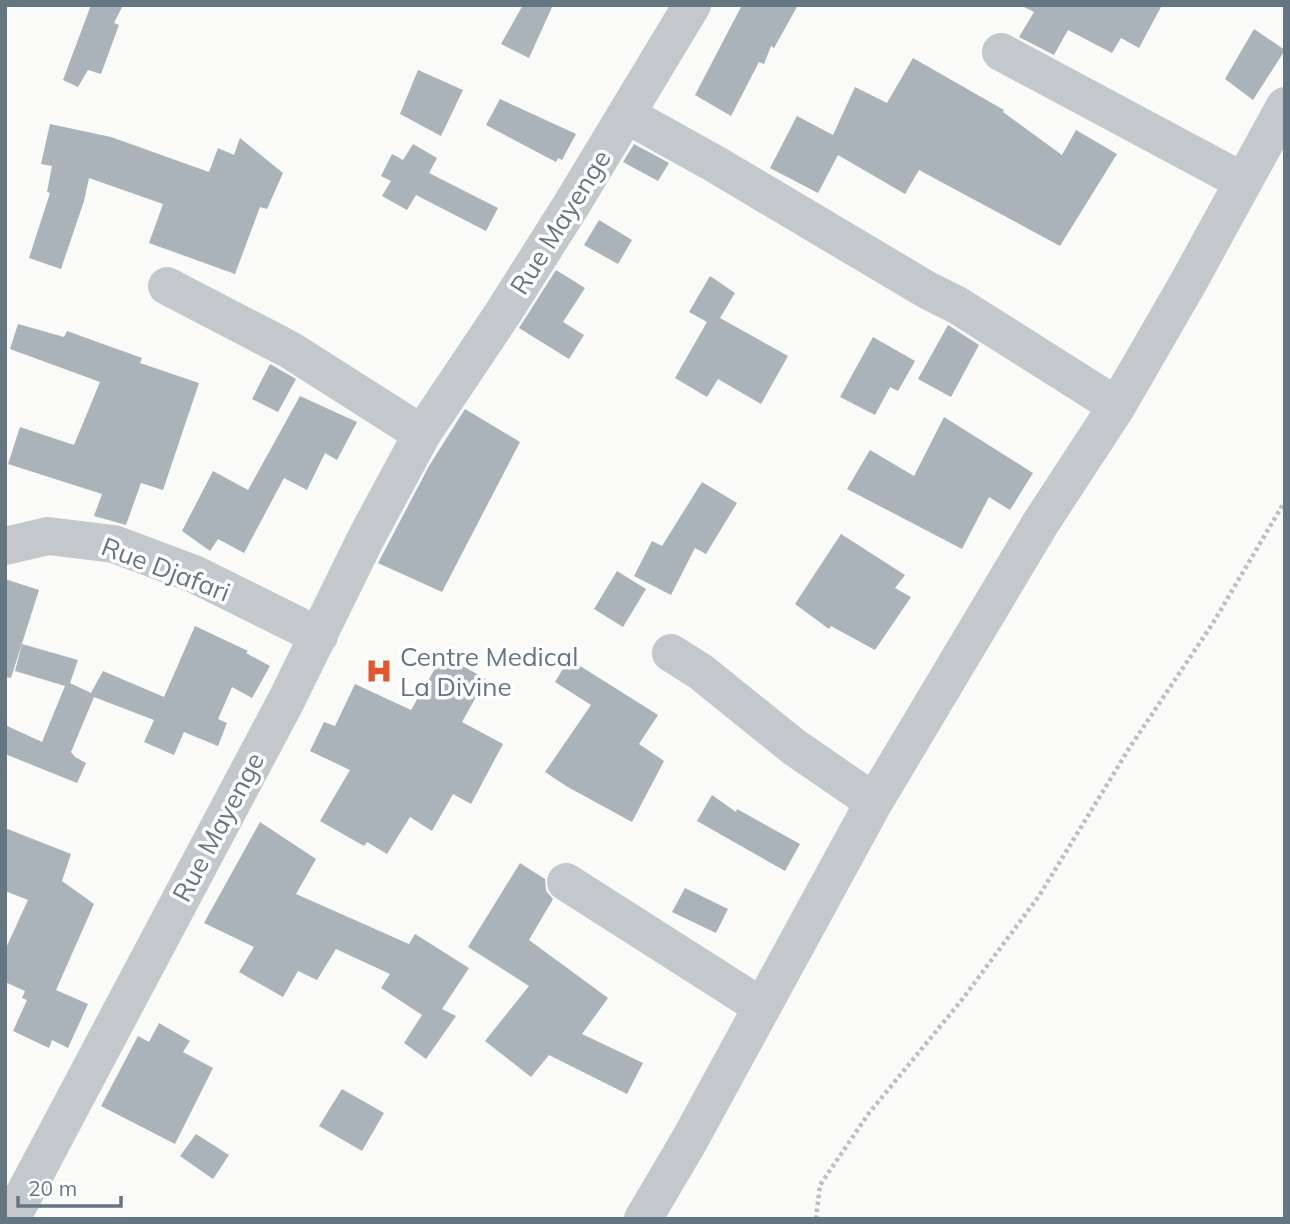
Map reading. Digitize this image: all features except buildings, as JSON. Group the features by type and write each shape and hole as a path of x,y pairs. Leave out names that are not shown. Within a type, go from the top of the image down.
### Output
{"street":[{"name":"Rue Mayenge","path":"11,1219 319,636 366,538 422,434 503,313 627,115 692,5"},
{"path":"1000,52 1242,181"},
{"path":"643,1219 874,802 1040,524 1117,406 1285,106"},
{"path":"627,115 957,305 1117,406"},
{"path":"167,286 290,350 422,434"},
{"name":"Rue Djafari","path":"5,546 48,536 114,544 194,574 319,636"},
{"path":"671,653 702,672 793,747 874,802"},
{"path":"566,881 762,1007"}],"path":[{"path":"816,1219 820,1185 869,1113 961,1001 1039,896 1130,747 1213,622 1285,501"}],"place":[{"name":"Centre Medical La Divine","path":"379,671"}]}
